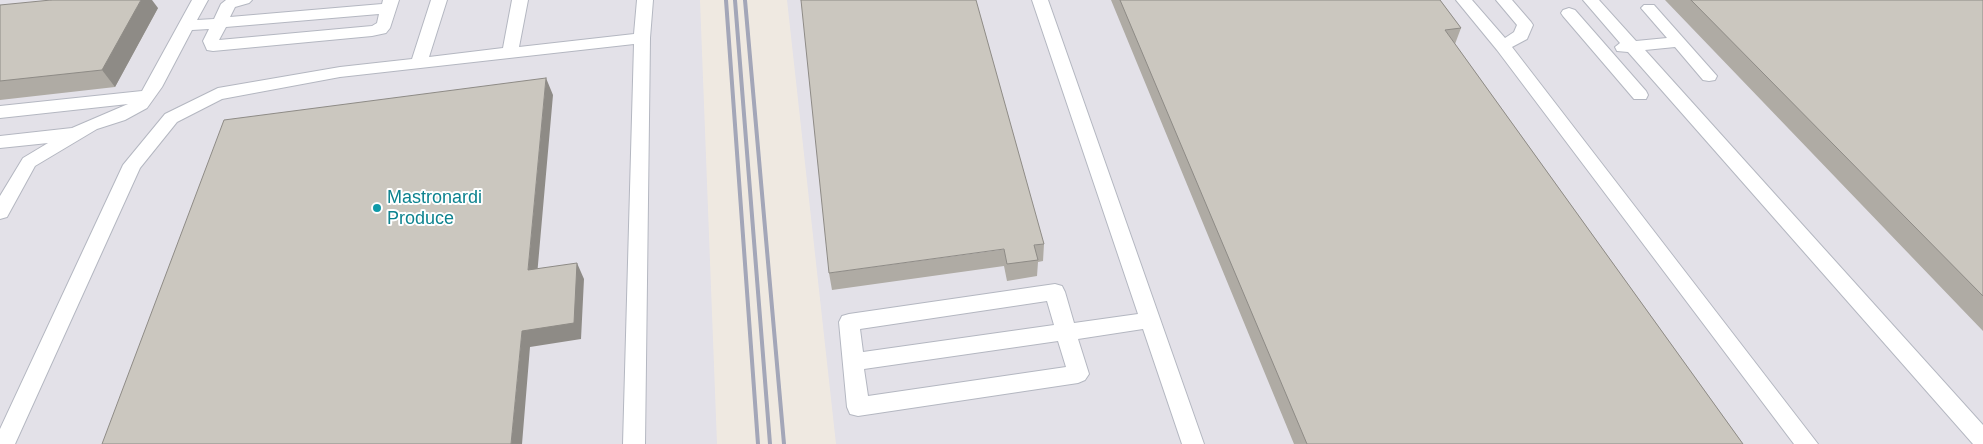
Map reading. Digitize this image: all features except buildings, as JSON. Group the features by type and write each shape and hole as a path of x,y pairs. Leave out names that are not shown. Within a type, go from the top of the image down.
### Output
{"lane":[{"path":"0,212 29,162 91,125 119,116 141,104 200,0"},
{"path":"186,26 220,23 390,4 384,25 380,29 372,31 213,46 211,42 220,23 230,4 244,0"},
{"path":"419,63 439,0"},
{"path":"510,53 520,0"},
{"path":"634,444 642,38 645,0"},
{"path":"1040,0 1193,444"},
{"path":"1464,0 1487,30 1503,46 1807,444"},
{"path":"1503,46 1521,35 1525,26 1504,0"},
{"path":"1591,0 1983,440"},
{"path":"1649,8 1709,76"},
{"path":"1569,13 1640,95"},
{"path":"4,444 132,165 170,118 218,94 340,72 642,38"},
{"path":"1600,50 1679,42"},
{"path":"0,112 147,96"},
{"path":"0,142 77,133"},
{"path":"1055,292 1066,332 1078,374 858,407 849,322 1055,292"},
{"path":"854,362 1151,320"}],"shaded area":[{"path":"0,0 700,0 717,444 0,444"},
{"path":"787,0 1983,0 1983,444 836,444"}],"railway":[{"path":"726,0 758,444"},
{"path":"735,0 770,444"},
{"path":"745,0 784,444"}],"place":[{"name":"Mastronardi Produce","path":"377,208"}]}
